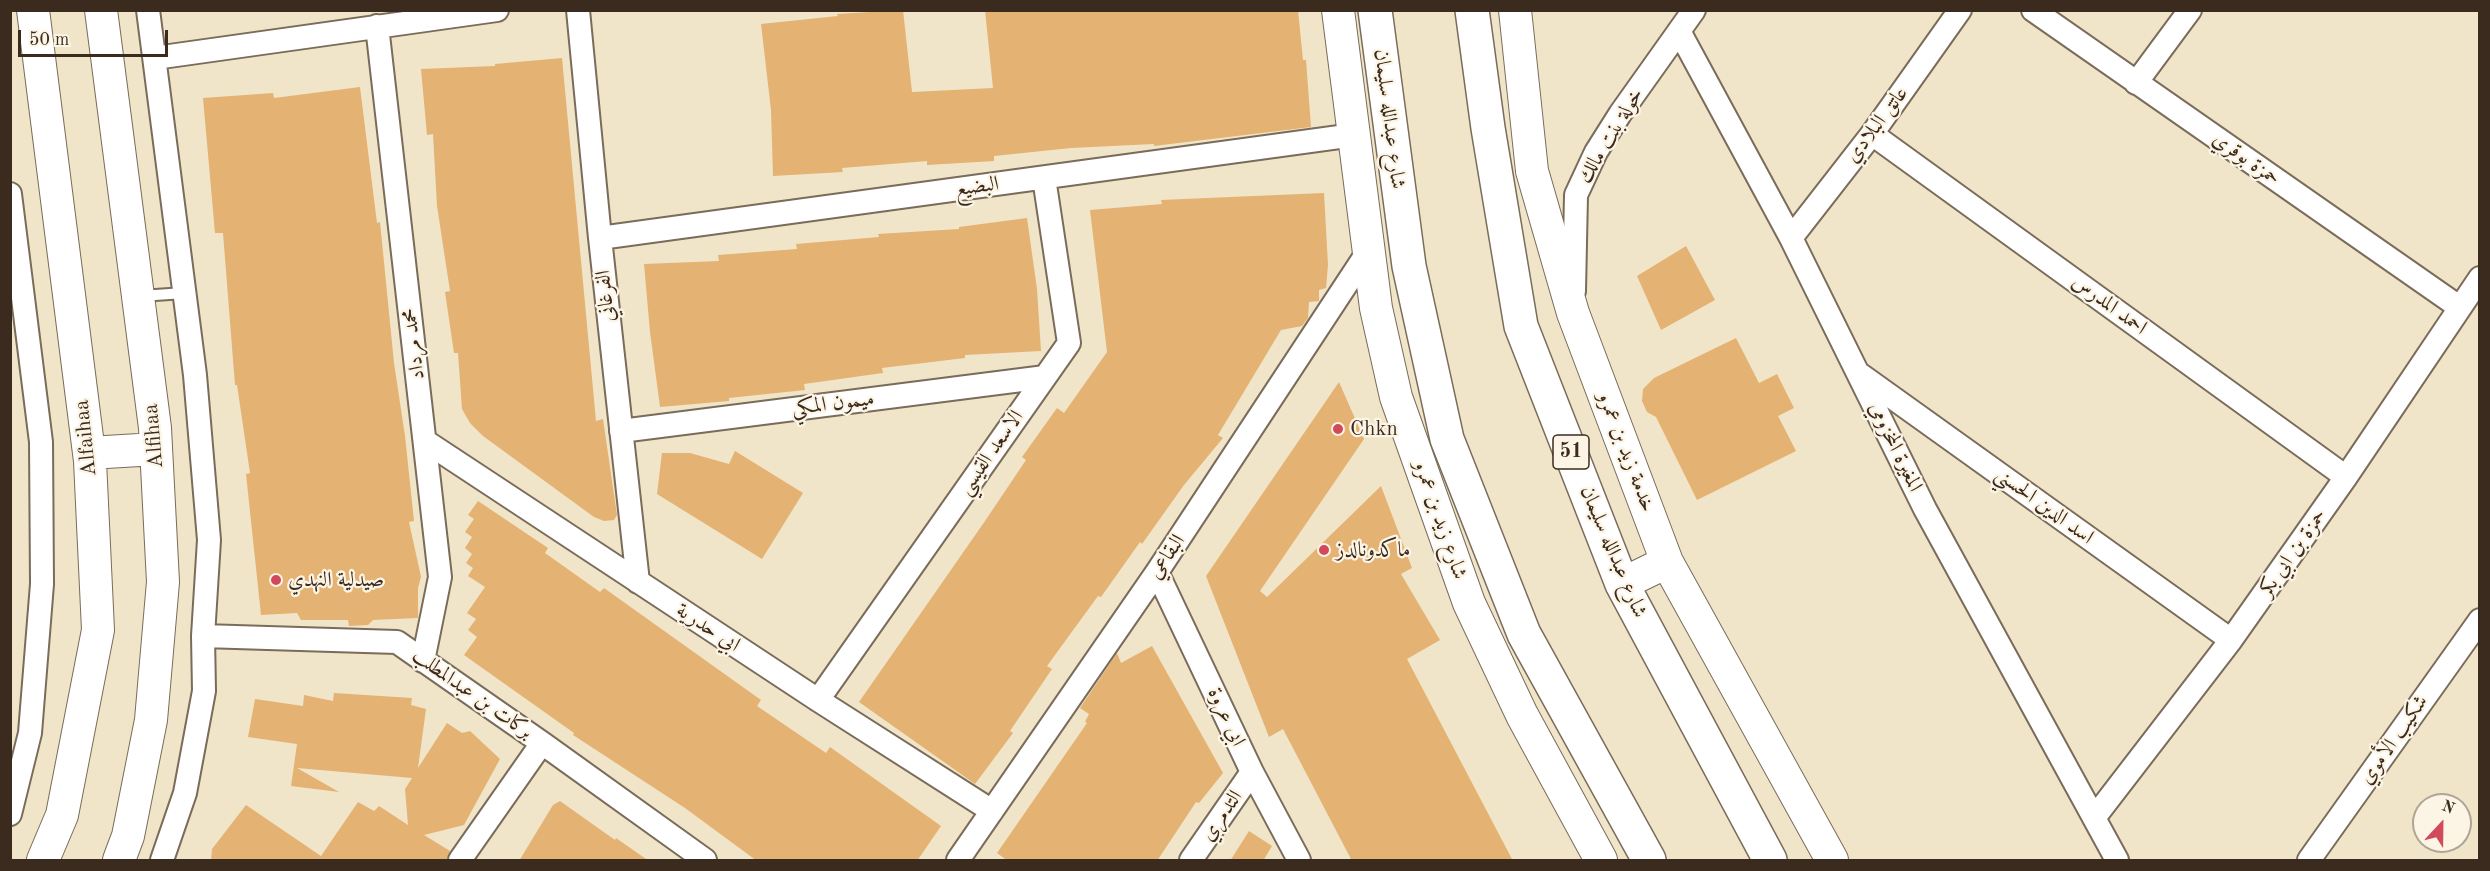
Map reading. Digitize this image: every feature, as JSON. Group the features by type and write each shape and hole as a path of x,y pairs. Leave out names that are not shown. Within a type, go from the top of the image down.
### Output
{"main road":[{"name":"Alfaihaa","path":"33,10 89,453 98,630 62,815 44,861"},
{"name":"Alfihaa","path":"101,10 156,449 163,582 151,720 130,824 119,861"},
{"name":"شارع زيد بن عمرو","path":"1338,10 1376,308 1396,397 1469,603 1522,715 1601,861"},
{"name":"شارع عبدالله سليمان","path":"1375,10 1409,266 1448,439 1524,634 1649,861"},
{"name":"شارع عبدالله سليمان","path":"1472,10 1488,128 1521,326 1622,584 1770,861"},
{"name":"خدمة زيد بن عمرو","path":"1515,10 1532,171 1573,314 1667,562 1832,861"},
{"path":"89,453 156,449"},
{"path":"1622,584 1667,562"},
{"path":"1492,652 1524,634"}],"street":[{"path":"148,10 195,375 209,540 203,636 204,691 184,793 162,861"},
{"path":"155,58 497,10"},
{"name":"الفرغاني","path":"578,10 600,238 638,582"},
{"name":"خولة بنت مالك","path":"1573,314 1576,195 1596,152 1620,114 1694,10"},
{"name":"عاتق البلادي","path":"1791,237 1872,134 1960,10"},
{"name":"حمزة بوقري","path":"2033,10 2459,307"},
{"path":"2136,83 2190,10"},
{"name":"محمد مرداد","path":"377,26 440,577 423,661"},
{"name":"المغيرة المخزومي","path":"1679,31 1791,237 1925,509 2117,861"},
{"name":"احمد المدرس","path":"1872,134 2346,477"},
{"name":"البضيع","path":"600,238 1354,135"},
{"name":"الاسعد القيسي","path":"818,700 1069,343 1044,178"},
{"path":"10,194 41,442 42,561 30,733 10,814"},
{"name":"البقاعي","path":"958,861 1157,572 1369,250"},
{"name":"حمزة بن ابي بكر","path":"2094,818 2232,640 2346,477 2480,278"},
{"name":"اسد الدين الحسني","path":"1857,372 2232,640"},
{"name":"ميمون المكي","path":"621,432 1045,377"},
{"name":"ابي حدرية","path":"425,441 818,700 992,811"},
{"name":"ابي عروة","path":"1157,572 1252,772 1299,861"},
{"name":"شكيب الأموي","path":"2309,861 2480,620"},
{"name":"بركات بن عبدالمطلب","path":"203,636 397,642 542,743 701,859"},
{"path":"459,861 542,743"},
{"name":"التدمري","path":"1191,861 1252,772"}],"lane":[{"path":"138,296 184,293"}],"building":[{"path":"903,10 912,92 993,88 985,10 1298,10 1303,60 1306,60 1311,127 1154,146 1154,144 1071,148 994,156 994,161 927,165 927,161 842,168 843,172 773,176 771,110 761,24 838,16 837,14"},
{"path":"562,58 596,421 603,419 617,515 614,520 604,521 594,517 483,436 470,423 462,409 458,353 454,353 445,292 450,291 437,206 433,134 427,135 421,69 495,66 495,64"},
{"path":"360,87 377,223 380,222 394,363 405,436 414,521 409,522 421,577 418,588 418,618 373,620 368,625 349,626 348,620 301,620 297,613 261,615 246,474 250,473 237,385 235,385 223,233 215,233 203,98 273,93 274,98"},
{"path":"1324,193 1328,265 1326,288 1319,290 1319,301 1309,302 1308,318 1302,326 1281,330 1218,435 1223,438 1184,485 1142,544 1140,542 1101,597 1098,596 1047,666 1052,669 1010,731 1013,733 975,784 859,702 1026,460 1022,457 1057,408 1064,413 1107,352 1090,210 1162,204 1161,200"},
{"path":"1027,218 1037,289 1041,351 965,355 965,358 882,368 883,373 804,384 805,390 729,398 729,401 660,407 644,264 719,261 718,255 797,249 796,244 879,237 878,234 959,229 959,227"},
{"path":"1686,246 1715,300 1661,330 1637,276"},
{"path":"1736,338 1759,383 1777,374 1794,408 1778,416 1796,451 1697,500 1656,417 1647,412 1642,401 1643,389 1654,378"},
{"path":"1339,382 1364,439 1260,591 1267,597 1381,486 1412,568 1401,574 1440,640 1407,659 1513,861 1352,861 1283,729 1269,737 1206,576"},
{"path":"735,451 803,493 762,559 657,494 662,453 690,453 729,464"},
{"path":"478,501 548,548 545,553 600,592 604,588 761,700 757,706 826,753 830,747 941,826 917,861 757,861 685,808 573,735 574,733 464,655 477,637 468,630 476,619 467,613 485,587 468,576 473,568 466,563 472,554 465,548 472,537 465,532 474,519 468,515"},
{"path":"1152,646 1223,773 1199,803 1196,802 1157,861 1008,861 997,853 1087,723 1085,722 1089,714 1080,708 1117,653 1121,663"},
{"path":"334,693 412,698 411,705 426,709 418,768 447,723 462,733 470,731 500,759 464,825 424,835 450,851 447,861 211,861 212,849 246,805 321,856 358,802 374,811 379,806 408,825 405,789 412,778 297,768 339,792 291,786 297,744 248,737 255,699 303,706 304,695 333,701"},
{"path":"560,801 649,861 519,861 553,805"},
{"path":"1249,831 1272,846 1263,861 1230,861"}],"place":[{"name":"Chkn","path":"1338,429"},
{"name":"ماكدونالدز","path":"1324,550"},
{"name":"صيدلية النهدي","path":"276,580"}]}
